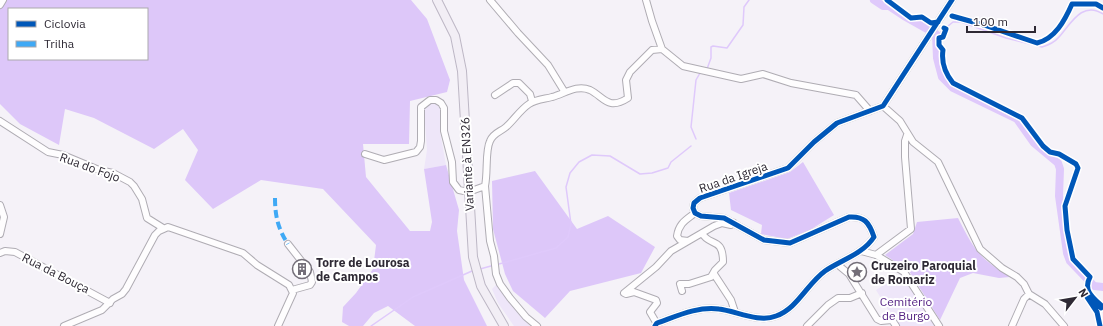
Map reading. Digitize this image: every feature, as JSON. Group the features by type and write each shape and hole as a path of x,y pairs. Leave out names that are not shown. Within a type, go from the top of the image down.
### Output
{"main road":[{"name":"Variante à EN326","path":"437,0 455,36 462,71 473,258 481,286 504,326"}],"street":[{"path":"0,5 3,0"},
{"path":"490,0 518,34 548,65 564,91"},
{"path":"646,0 662,49 683,66 741,79 763,74 791,83 856,95 870,111"},
{"path":"952,0 883,106 900,121 907,135 913,142 938,162 980,249 1002,268 1017,277 1024,284 1029,294 1045,304 1064,326"},
{"path":"537,326 510,298 500,284 496,274 494,256 490,241 485,186 488,176 489,142 492,136 504,129 532,101 555,96 564,91 579,88 590,90 603,100 614,103 628,98 626,80 630,72 652,50 662,49"},
{"path":"495,95 513,83 519,83 530,94 532,101"},
{"path":"365,154 384,160 416,152 420,147 421,141 421,107 430,100 436,100 441,103 444,108 444,131 452,162 454,186 464,191"},
{"name":"Rua da Igreja","path":"695,213 693,208 694,203 700,198 788,168 814,142 837,123 883,106"},
{"name":"Rua do Fojo","path":"0,121 48,152 63,155 100,170 113,173 130,182 142,199 147,218 163,228"},
{"path":"876,255 911,229 905,157 905,140 907,135"},
{"path":"474,190 485,186"},
{"path":"0,205 4,217 0,234"},
{"path":"688,241 680,240 677,236 678,228 685,220 695,213 701,216 724,218 734,223 764,240 790,243 848,217 857,216 866,220 874,237 868,246 861,251 824,272 792,306 775,317 763,318 719,309 699,309 656,325 650,312 657,303 656,300 634,292 624,293 656,267 671,251 722,223 731,225 734,223"},
{"path":"64,326 97,313 126,289 154,236 163,228 168,227 243,253 257,265 289,285 292,290"},
{"path":"682,291 680,284 703,280 714,274 715,270 723,262 722,250 718,244 704,237 702,233"},
{"path":"288,244 310,272 311,276 310,285 292,290"},
{"name":"Rua da Bouça","path":"0,253 5,251 15,252 110,303"},
{"path":"861,251 876,255 904,272 939,326"},
{"path":"837,264 849,274 878,319 881,321 892,320 896,326"},
{"path":"714,274 731,300 735,312"},
{"path":"278,326 292,290"},
{"path":"807,326 828,305 838,298 850,298 862,293"},
{"path":"1012,326 1024,299 1029,294"}],"green space":[{"path":"433,103 438,105 440,109 440,132 446,165 424,169 427,150 424,110 427,105"},
{"name":"Cemitério de Burgo","path":"902,273 935,326 898,326 876,290"},
{"path":"496,285 530,326 514,326 498,303 492,289"}],"shaded area":[{"path":"0,0 411,0 427,19 450,80 447,92 410,101 409,144 363,144 366,177 410,231 430,231 432,222 424,169 446,165 459,210 457,231 464,280 487,326 415,326 388,306 374,313 363,326 349,326 342,322 343,307 356,293 373,269 376,245 323,189 261,180 213,209 185,180 198,150 183,129 154,149 94,118 65,109 59,145 20,124 0,104"},
{"path":"803,162 834,215 810,230 787,239 761,234 762,225 731,210 729,193 790,172"},
{"path":"535,171 577,229 608,216 655,247 641,273 570,291 545,318 513,291 505,274 493,229 492,181"},
{"path":"958,218 973,246 978,252 991,264 1010,277 999,278 973,273 960,278 940,320 909,271 885,255 913,234 917,222"}],"waterway":[{"path":"707,69 711,58 711,47 727,48 743,25 744,7 749,0"},
{"path":"874,0 883,6 889,6 936,34 937,58 942,77 953,88 1017,119 1034,143 1058,163 1060,169 1059,196 1067,253 1070,261 1094,286 1103,287"},
{"path":"937,35 953,22 961,22 1006,38 1042,47 1055,41 1072,21 1083,12 1096,10 1103,14"},
{"path":"696,139 691,127 696,80 700,73"},
{"path":"499,264 556,248 568,237 571,224 566,187 570,173 579,162 592,155 610,156 640,174 652,173 668,168 671,162 691,146"},
{"path":"480,269 491,266"},
{"path":"371,326 413,297 472,271"}],"marked path":[{"path":"275,198 278,222 288,244"}],"cycle path":[{"path":"887,0 911,18 922,17 931,23 938,22"},
{"path":"655,326 657,323 695,310 711,308 762,318 776,316 790,308 825,271 858,252 869,243 874,237 868,224 859,218 849,217 790,243 764,240 724,218 701,216 695,213 693,208 694,203 700,198 788,168 814,142 837,123 883,106 952,0"},
{"path":"952,16 1037,43 1049,37 1059,28 1072,4 1096,4 1103,8"},
{"path":"944,28 946,29 943,37 939,38 939,45 943,50 944,68 953,83 1022,118 1043,146 1050,152 1059,154 1076,164 1078,168 1065,206 1067,230 1073,259 1090,277 1088,282 1088,290 1102,306 1101,308 1088,296 1087,297 1097,312 1100,326"}],"place":[{"name":"Torre de Lourosa de Campos","path":"302,269"},
{"name":"Cruzeiro Paroquial de Romariz","path":"857,272"}]}
